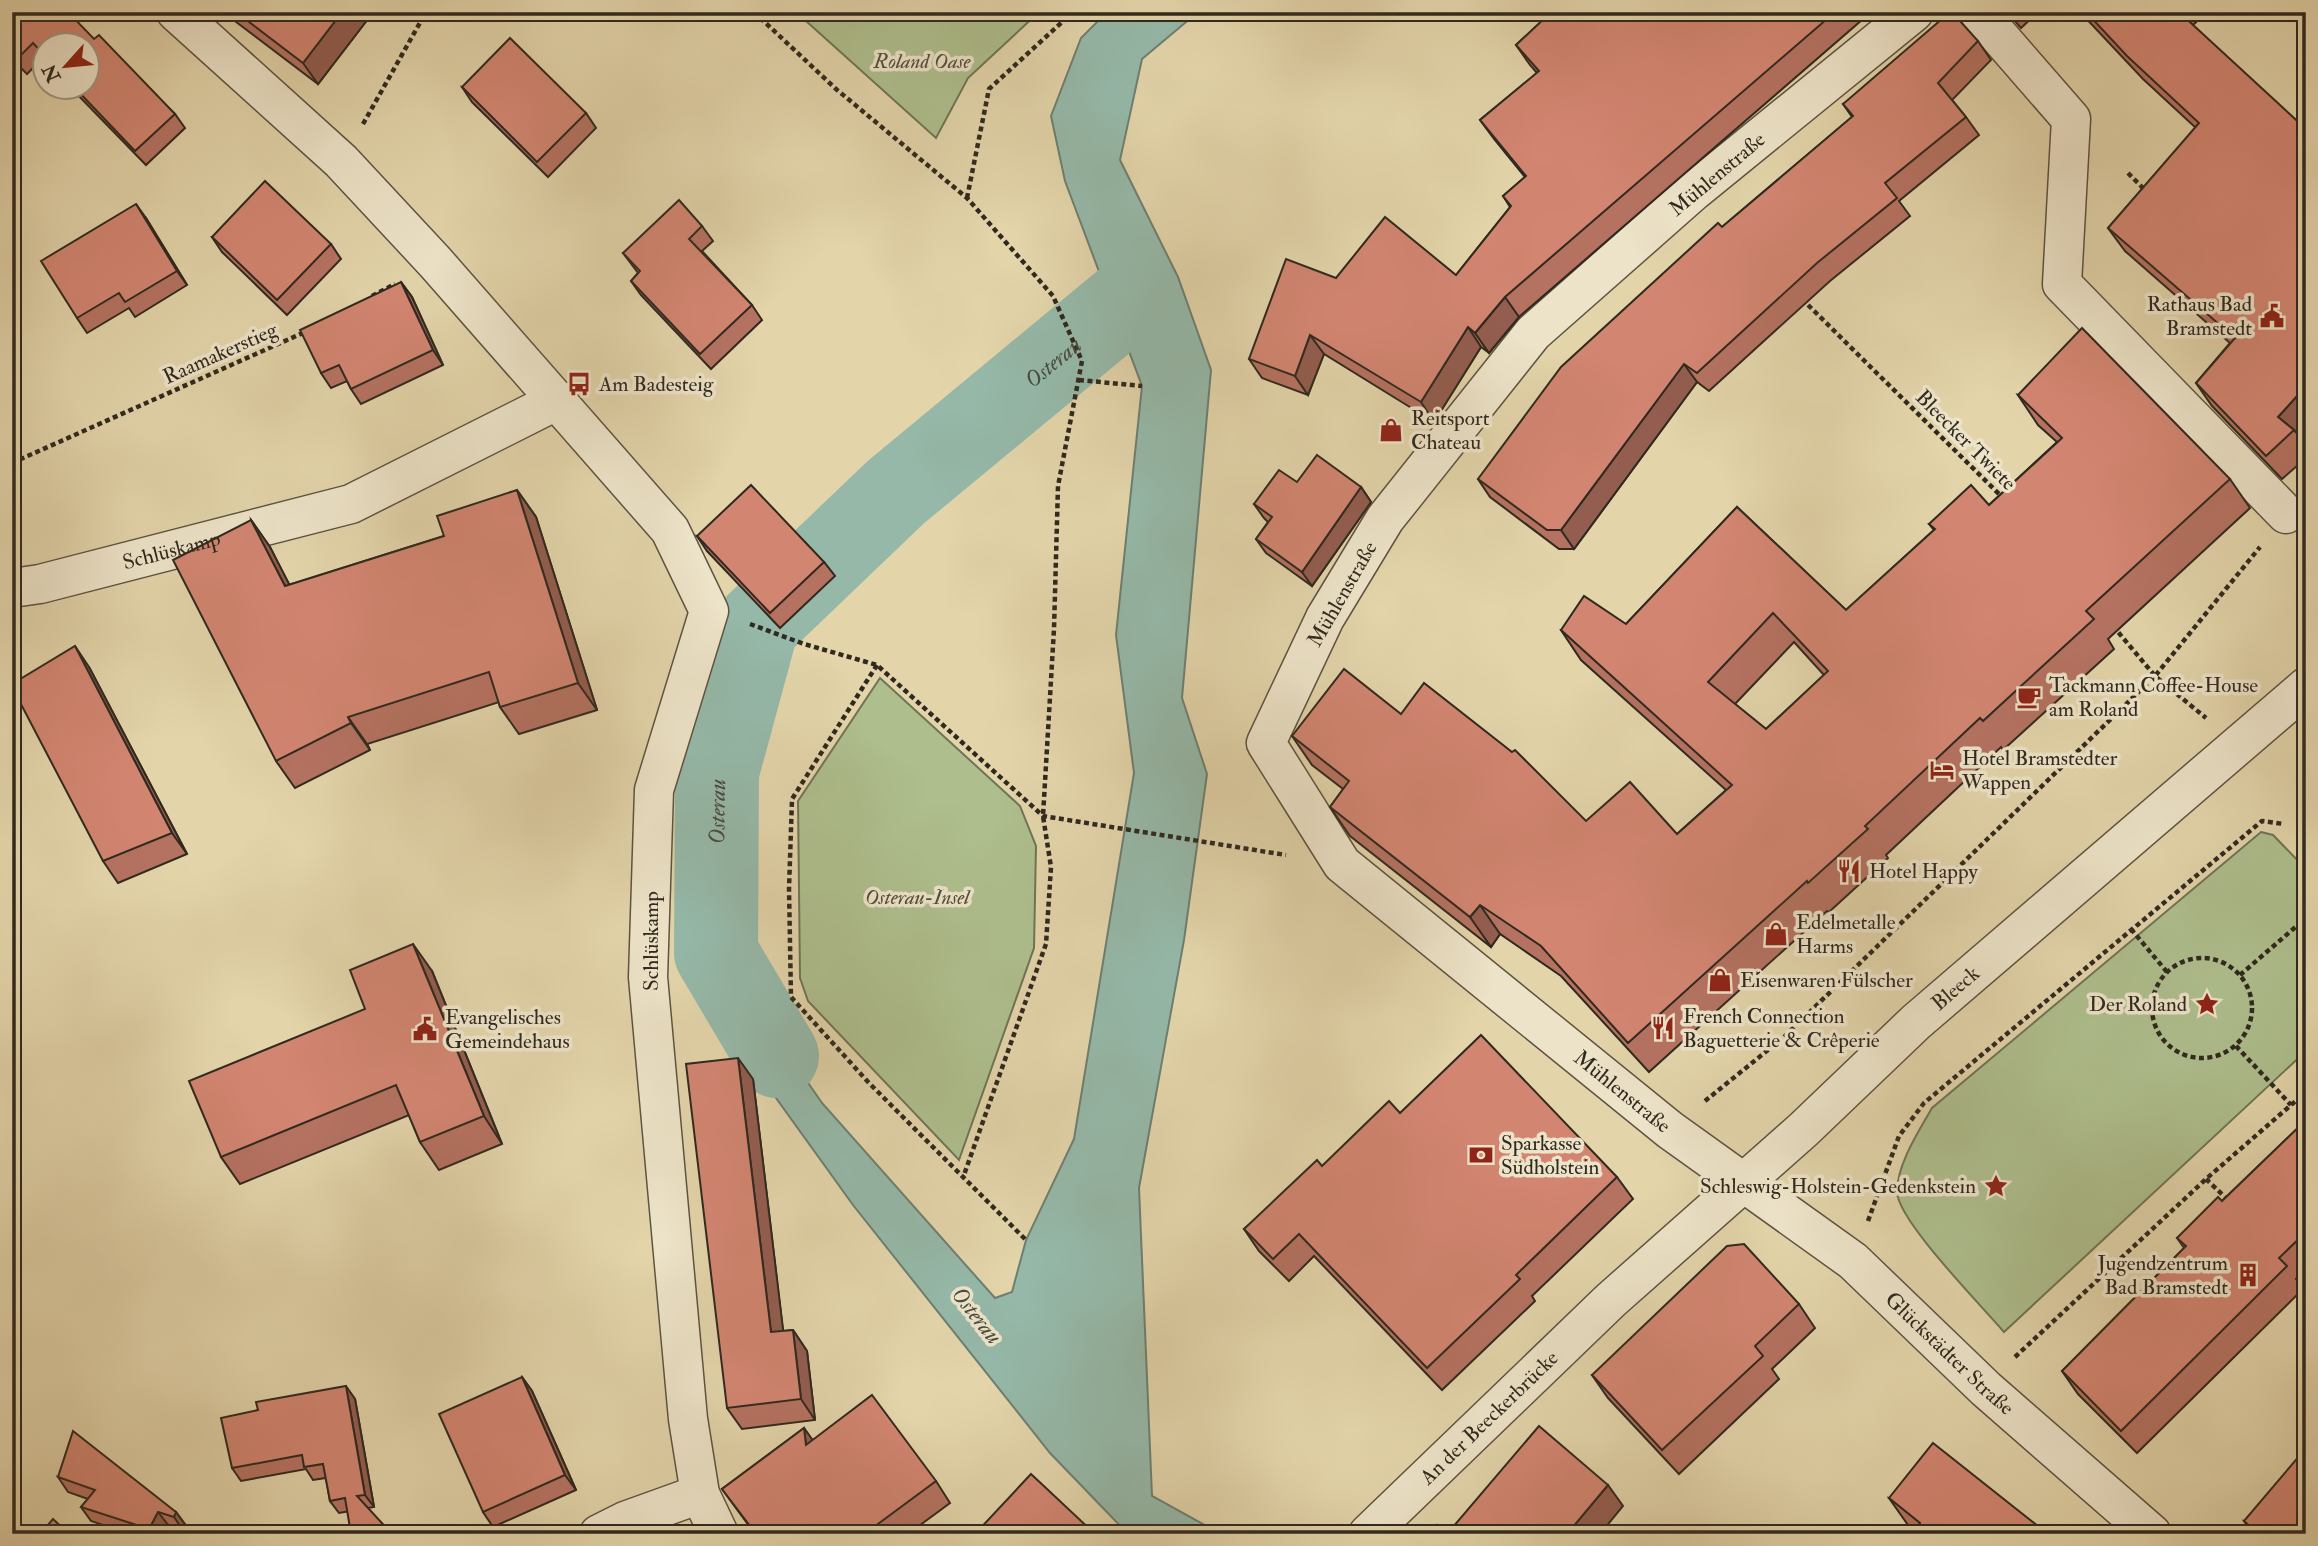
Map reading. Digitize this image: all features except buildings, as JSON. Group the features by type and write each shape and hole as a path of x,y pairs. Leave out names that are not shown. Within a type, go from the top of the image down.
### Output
{"street":[{"path":"176,12 341,161 435,262 670,530 724,615"},
{"name":"Mühlenstraße","path":"1743,1181 1670,1130 1342,864 1266,743 1325,618 1385,519 1533,333 1693,191 1914,12"},
{"path":"1978,12 2071,119 2062,284 2286,514"},
{"name":"Schlüskamp","path":"12,588 40,584 351,504 558,400"},
{"name":"Schlüskamp","path":"719,1534 700,1494 688,1419 648,977 654,790 724,615"},
{"name":"Bleeck","path":"1611,1300 1803,1130 1926,1014 2306,687"},
{"name":"Glückstädter Straße","path":"1743,1181 1853,1261 1986,1389 2152,1534"},
{"name":"An der Beeckerbrücke","path":"1368,1534 1611,1300"},
{"path":"599,1534 625,1521 700,1494"}],"path":[{"path":"341,161 426,12"},
{"path":"754,12 836,89 967,198 1052,296 1082,361 1058,486 1055,629 1043,816 1051,867 1046,944 964,1175"},
{"path":"967,198 989,89 1073,12"},
{"path":"2128,173 2154,199"},
{"path":"368,299 435,262"},
{"name":"Bleecker Twiete","path":"1800,296 2011,507"},
{"name":"Raamakerstieg","path":"12,463 312,329"},
{"path":"1079,380 1142,386"},
{"path":"1670,1130 1784,1037 2155,676 2286,514"},
{"path":"724,615 804,644 877,665 1043,816 1342,864"},
{"path":"2110,623 2155,676 2238,746"},
{"path":"877,665 792,800 789,889 791,997 869,1083 964,1175 1026,1240"},
{"path":"1853,1261 1899,1136 1924,1103 2262,821 2284,824"},
{"path":"2240,975 2306,918"},
{"path":"2131,929 2167,972"},
{"path":"2212,959 2227,965 2240,975 2248,989 2251,1019 2236,1046 2221,1055 2204,1059 2187,1057 2171,1049 2160,1036 2153,1020 2152,1003 2157,986 2167,972 2180,963 2212,959"},
{"path":"2236,1046 2291,1105"},
{"path":"1986,1389 2011,1361 2206,1179 2306,1092"},
{"path":"2206,1179 2233,1206"},
{"path":"2297,1270 2306,1279"}],"green space":[{"name":"Roland Oase","path":"796,12 1039,12 968,78 936,138"},
{"name":"Osterau-Insel","path":"880,678 1020,806 1036,846 1034,948 959,1160 808,1001 800,978 798,801"},
{"path":"2261,832 2273,835 2306,869 2306,1051 2004,1332 1925,1242 1901,1205 1897,1192 1898,1181 1910,1148 1932,1108"}],"water":[{"path":"1107,12 1198,12 1142,59 1120,160 1178,277 1211,370 1182,698 1207,774 1184,940 1139,1188 1152,1496 1221,1534 1128,1534 1050,1453 853,1205 712,1009 702,963 738,944 762,1016 822,1103 995,1298 1012,1292 1026,1240 1074,1139 1134,773 1116,635 1142,386 1065,181 1051,116 1081,38"}],"waterway":[{"name":"Osterau","path":"777,1056 716,953 717,772 757,625 896,492 1134,295"}],"place":[{"name":"Rathaus Bad Bramstedt","path":"2272,316"},
{"name":"Am Badesteig","path":"579,384"},
{"name":"Reitsport Chateau","path":"1391,430"},
{"name":"Tackmann Coffee-House am Roland","path":"2029,697"},
{"name":"Hotel Bramstedter Wappen","path":"1942,770"},
{"name":"Hotel Happy","path":"1849,871"},
{"name":"Edelmetalle Harms","path":"1776,934"},
{"name":"Eisenwaren Fülscher","path":"1720,980"},
{"name":"Der Roland","path":"2207,1004"},
{"name":"French Connection Baguetterie & Crêperie","path":"1663,1028"},
{"name":"Evangelisches Gemeindehaus","path":"425,1029"},
{"name":"Sparkasse Südholstein","path":"1481,1155"},
{"name":"Schleswig-Holstein-Gedenkstein","path":"1996,1186"},
{"name":"Jugendzentrum Bad Bramstedt","path":"2248,1275"}]}
